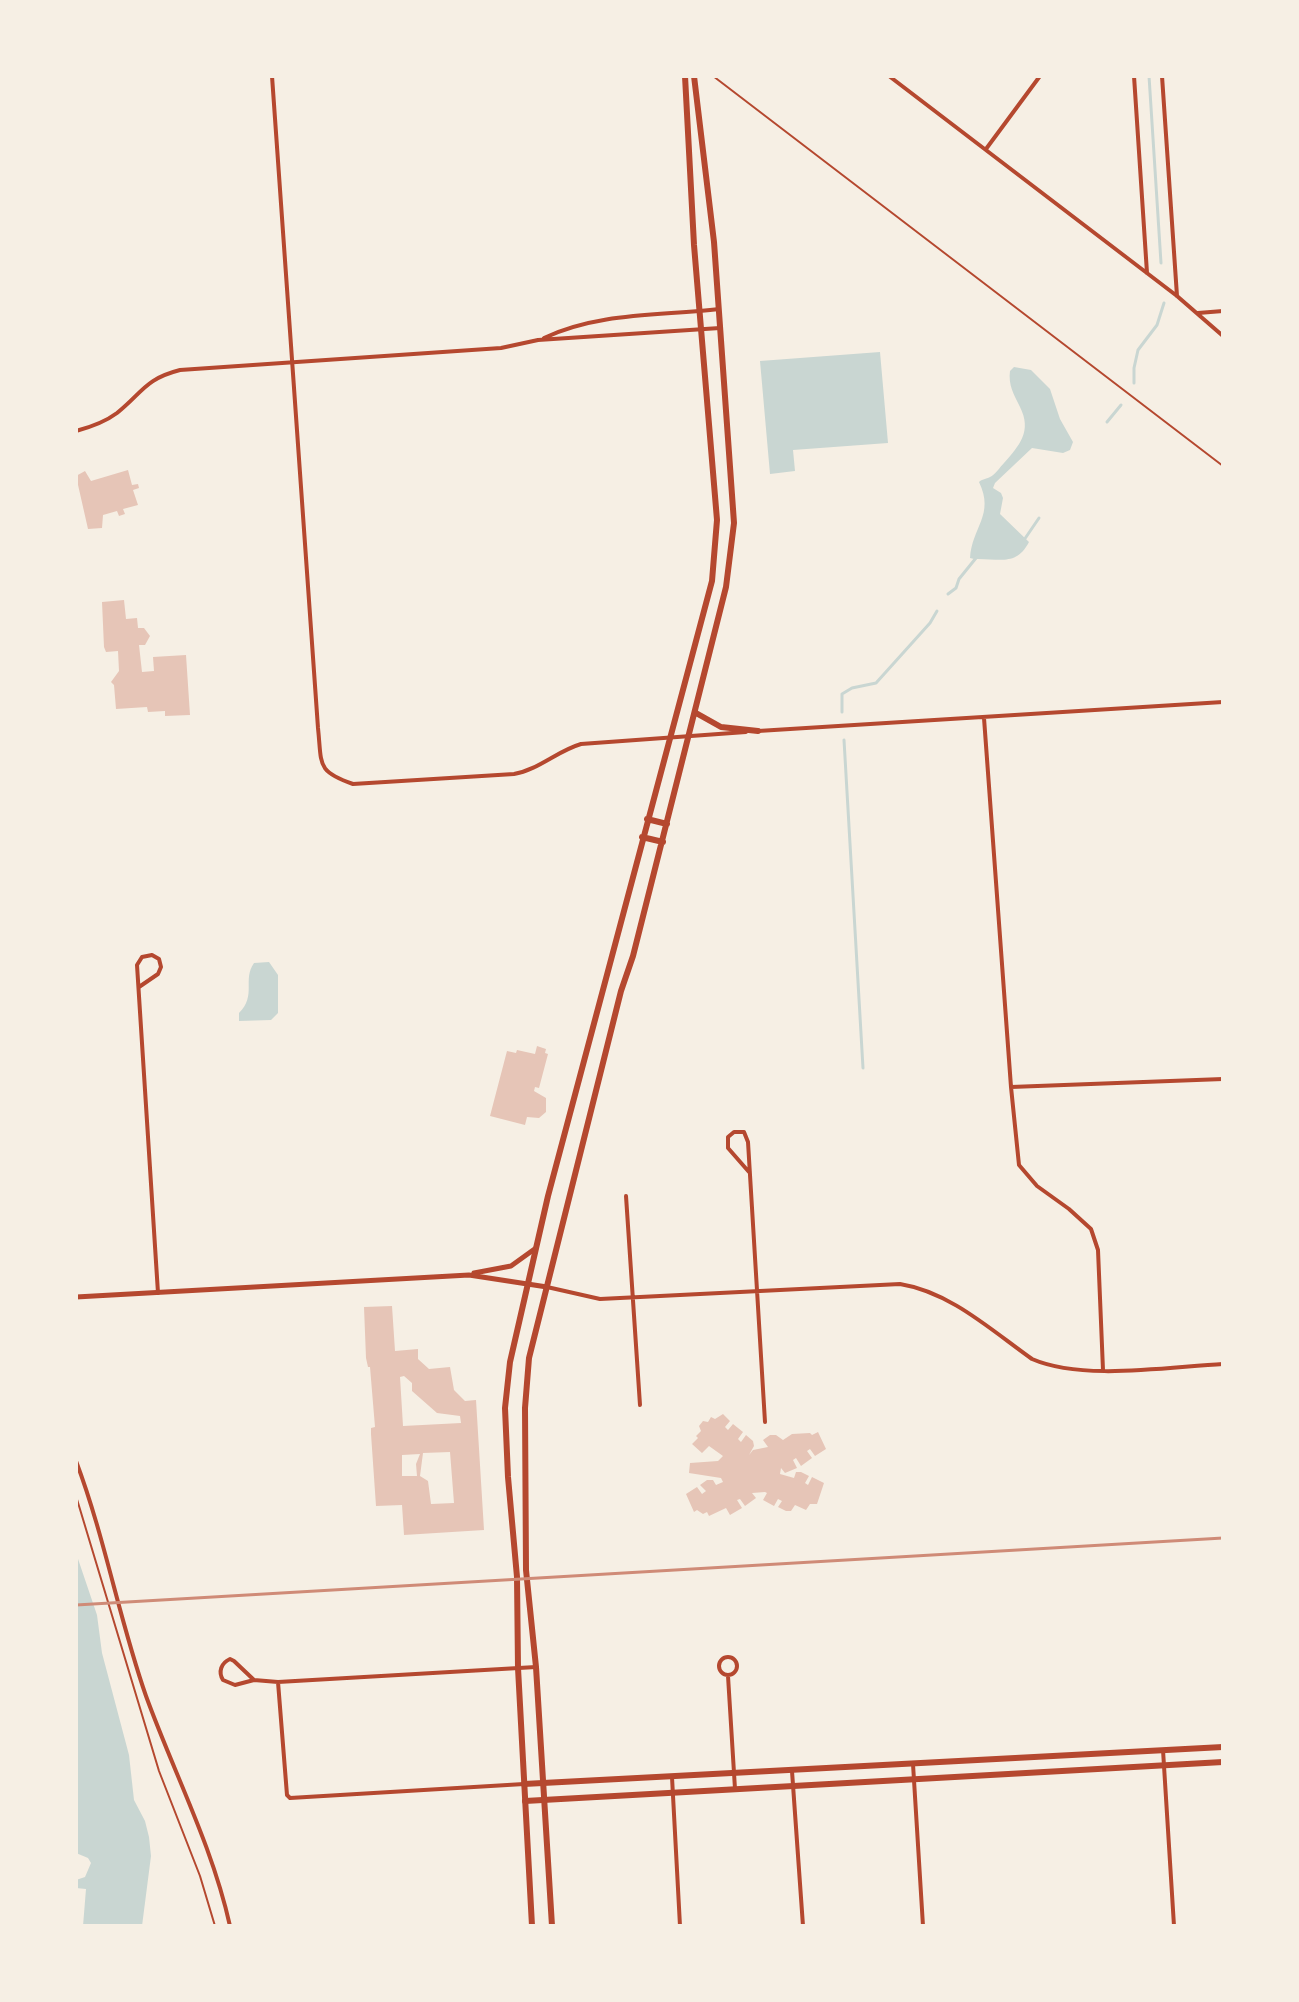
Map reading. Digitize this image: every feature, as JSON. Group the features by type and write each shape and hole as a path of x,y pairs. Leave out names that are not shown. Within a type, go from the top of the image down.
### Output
{"main road":[{"path":"532,1926 518,1668 517,1577 505,1408 510,1362 527,1283 642,837 712,581 717,520 699,312 685,76"},
{"path":"552,1926 536,1667 526,1570 525,1408 529,1358 621,991 696,713 726,587 734,523 714,242 694,76"},
{"path":"696,713 721,727 758,731"},
{"path":"647,819 667,824"},
{"path":"642,837 663,842"},
{"path":"524,1784 1223,1747"},
{"path":"525,1801 1223,1762"}],"street":[{"path":"272,76 318,728 321,762 330,776 353,784 514,774 581,744 1223,702"},
{"path":"890,76 1177,296 1223,336"},
{"path":"986,149 1040,76"},
{"path":"1134,76 1147,274"},
{"path":"1162,76 1177,296"},
{"path":"538,340 598,319 719,309"},
{"path":"1198,313 1223,311"},
{"path":"76,431 110,417 161,375 180,370 501,348 538,340 721,328"},
{"path":"984,718 1019,1165 1037,1186 1091,1229 1098,1250 1103,1370"},
{"path":"139,987 158,974 161,967 159,959 152,955 142,957 137,965 158,1293"},
{"path":"1011,1087 1223,1079"},
{"path":"749,1172 728,1148 728,1137 734,1132 744,1132 748,1137 765,1422"},
{"path":"626,1196 640,1405"},
{"path":"76,1297 469,1275 511,1266 536,1248"},
{"path":"469,1275 527,1283 600,1299 885,1283 913,1286 944,1298 1032,1359 1063,1369 1223,1364"},
{"path":"76,1461 91,1500 146,1694 207,1844 230,1926"},
{"path":"727,1657 733,1658 738,1666 736,1672 728,1676 719,1669 721,1660 727,1657"},
{"path":"254,1680 230,1659 222,1665 221,1676 227,1683 240,1684 254,1680 278,1682 536,1667"},
{"path":"728,1676 735,1789"},
{"path":"278,1682 287,1795 295,1799 524,1784"},
{"path":"1163,1750 1174,1926"},
{"path":"913,1764 923,1926"},
{"path":"792,1771 803,1926"},
{"path":"672,1777 680,1926"}],"path":[{"path":"713,76 1223,466"},
{"path":"76,1496 159,1771 200,1876 215,1926"}],"shaded area":[{"path":"880,352 888,443 793,450 795,471 770,474 760,361"},
{"path":"1014,367 1031,370 1050,389 1060,419 1073,442 1070,450 1063,453 1032,448 995,483 993,488 1003,498 1000,514 1029,542 1012,558 974,559 970,558 972,547 985,503 979,482 997,471 1015,450 1024,431 1025,423 1010,381 1010,371"},
{"path":"269,962 278,975 278,1013 271,1020 239,1021 239,1013 247,1000 249,975 254,963"},
{"path":"76,1553 97,1615 102,1653 129,1755 134,1800 149,1837 151,1856 142,1926 83,1926 86,1889 76,1888 76,1880 85,1877 91,1863 88,1858 76,1853"}],"building":[{"path":"128,470 132,485 138,484 139,488 133,490 138,505 123,509 125,514 119,516 117,511 103,515 102,528 88,529 76,476 85,471 91,481"},
{"path":"124,600 126,619 137,618 138,628 144,628 150,636 145,645 139,645 142,672 154,671 153,657 186,655 190,715 165,716 165,711 148,712 147,707 116,709 114,685 111,682 119,671 118,651 106,652 104,647 102,602"},
{"path":"537,1046 546,1049 545,1053 548,1054 539,1088 535,1087 534,1091 546,1098 546,1112 539,1118 527,1117 525,1125 490,1116 507,1051 535,1054"},
{"path":"392,1306 395,1351 418,1349 418,1359 429,1369 450,1367 454,1390 465,1401 476,1400 484,1530 404,1535 402,1505 376,1506 371,1434 371,1428 375,1427 370,1367 366,1358 364,1307","holes":["404,1376 412,1383 412,1391 437,1413 460,1416 461,1423 403,1426 400,1377","450,1452 454,1503 431,1504 428,1481 420,1476 423,1453","420,1454 416,1464 417,1476 402,1476 402,1455"]},
{"path":"723,1414 730,1421 725,1427 728,1430 733,1424 743,1432 738,1439 741,1442 746,1435 753,1441 749,1455 753,1450 768,1447 763,1440 770,1435 783,1440 792,1434 812,1435 818,1432 826,1449 815,1456 810,1449 807,1451 812,1458 801,1466 796,1458 793,1460 797,1468 785,1473 781,1468 780,1474 794,1478 796,1472 801,1472 809,1476 805,1483 808,1485 812,1477 824,1483 817,1504 810,1504 806,1510 795,1505 791,1511 786,1511 778,1507 782,1501 778,1499 774,1506 763,1500 765,1492 752,1493 756,1498 745,1506 740,1499 737,1500 742,1508 730,1515 726,1508 709,1516 707,1512 694,1512 686,1494 697,1487 702,1494 706,1491 700,1485 707,1480 713,1480 716,1485 723,1482 721,1478 689,1473 690,1463 718,1461 723,1456 709,1446 702,1453 692,1444 698,1438 696,1436 701,1431 699,1426 703,1421 708,1422 711,1417 715,1419"}],"waterway":[{"path":"1149,76 1161,263"},
{"path":"1134,383 1138,350 1157,325 1164,303"},
{"path":"1107,422 1121,405"},
{"path":"1024,540 1039,518"},
{"path":"948,594 956,588 959,579 976,558"},
{"path":"842,712 842,694 852,688 876,683 930,623 937,611"},
{"path":"844,740 863,1068"}],"railway":[{"path":"76,1605 1223,1538"}]}
